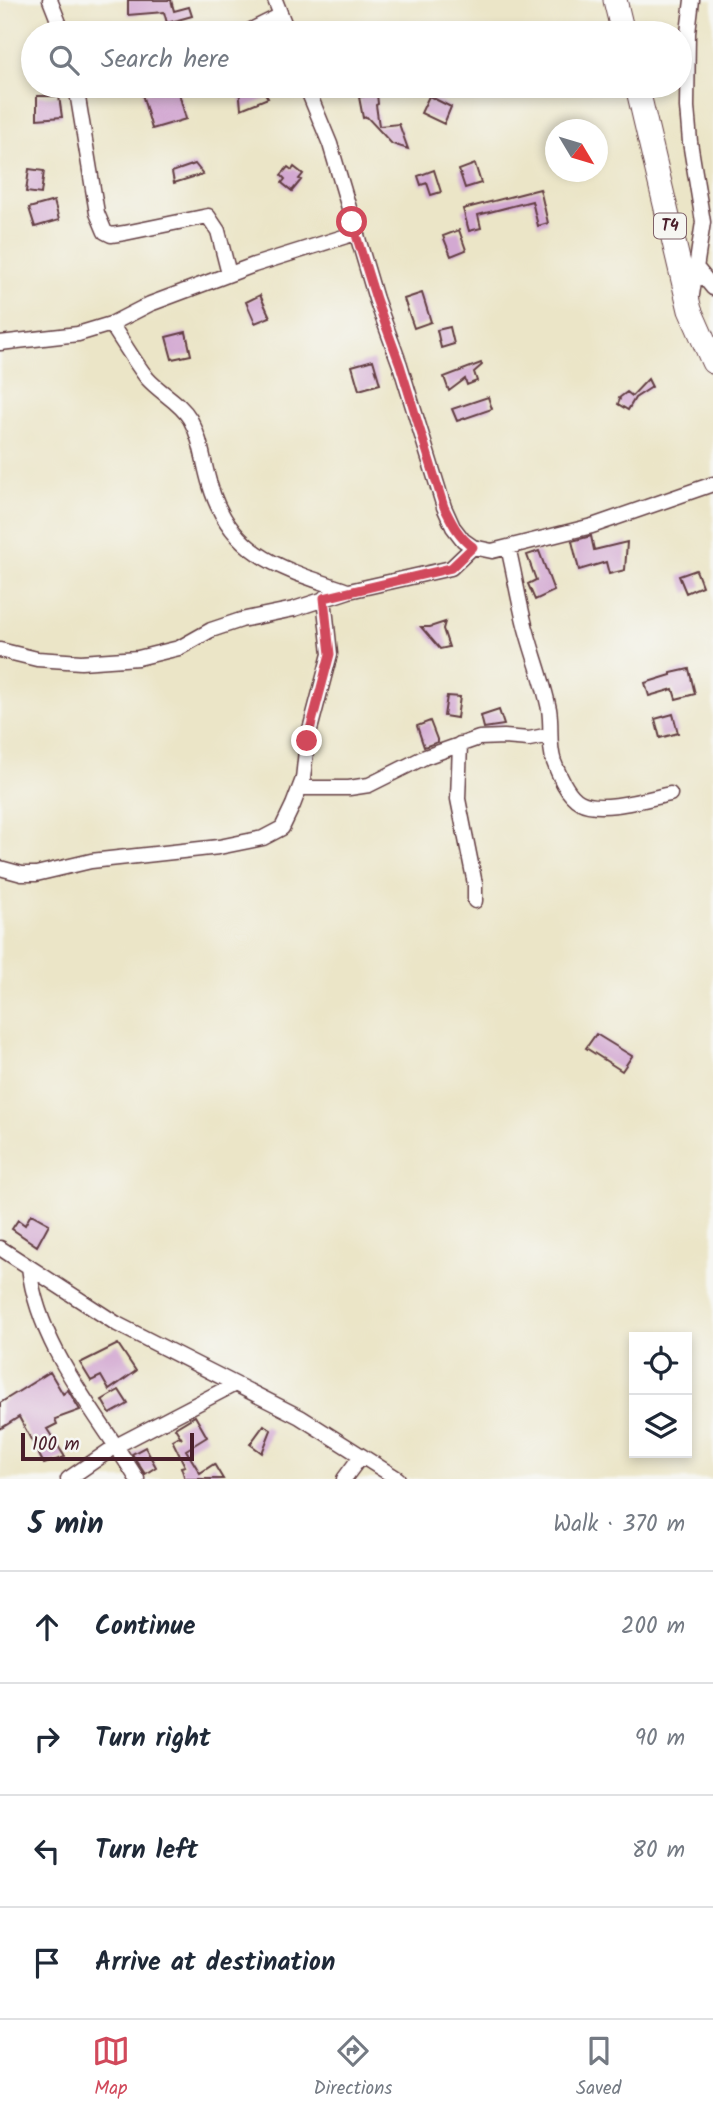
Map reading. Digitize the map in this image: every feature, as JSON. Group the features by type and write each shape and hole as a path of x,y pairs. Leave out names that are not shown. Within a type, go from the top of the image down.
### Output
{"highway":[{"path":"615,0 620,21"},
{"name":"T4","path":"640,98 690,310 713,362"}],"street":[{"path":"50,0 58,21"},
{"path":"275,0 283,21"},
{"path":"689,21 692,0"},
{"path":"269,21 281,15"},
{"path":"78,98 97,213 105,232 111,235 208,216 218,231 229,274"},
{"path":"311,98 330,144 376,299 400,365 444,507 453,527 463,540 473,547 492,551 592,526 713,485"},
{"path":"687,98 690,142 703,222 690,310"},
{"path":"0,343 78,334 111,324 150,304 229,274 356,233"},
{"path":"695,266 713,288"},
{"path":"111,324 147,378 185,412 192,423 203,451 218,511 235,537 278,566 349,591"},
{"path":"0,650 37,659 81,662 138,657 179,648 211,630 241,620 294,609 349,591 451,568 473,547"},
{"path":"508,547 524,621 549,708 554,762 563,782 579,802 594,806 670,794"},
{"path":"0,868 22,874 36,874 91,861 219,847 263,838 282,828 303,779 307,741 330,654 324,598"},
{"path":"300,788 349,788 369,785 425,757 479,738 529,738 550,735"},
{"path":"460,744 458,799 475,884 475,901"},
{"path":"0,1248 117,1324 300,1417 398,1479"},
{"path":"29,1267 32,1287 46,1326 68,1371 137,1479"},
{"path":"68,1479 116,1446 235,1384"},
{"path":"344,1479 361,1456"}],"building":[{"path":"128,0 171,0 174,11 189,7 192,16 166,21 164,12 128,15"},
{"path":"37,98 59,98 62,117 37,119"},
{"path":"143,98 180,98 186,119 152,129"},
{"path":"240,98 268,98 241,109"},
{"path":"359,98 377,98 379,126 399,124 408,149 392,144 367,117 363,118"},
{"path":"428,98 451,107 444,124 421,113"},
{"path":"195,164 203,174 174,183 172,172"},
{"path":"475,164 481,183 465,188 459,170"},
{"path":"288,167 292,170 294,167 303,174 292,191 282,183 285,179 281,175"},
{"path":"29,169 44,171 41,194 26,192"},
{"path":"434,170 441,192 431,195 427,183 421,185 418,176"},
{"path":"540,189 548,223 538,226 532,201 478,215 481,228 469,231 463,209"},
{"path":"54,201 59,220 35,227 29,208"},
{"path":"459,230 466,250 451,256 443,236"},
{"path":"422,293 431,322 414,328 404,299"},
{"path":"260,295 270,317 255,323 246,302"},
{"path":"450,327 454,344 441,348 437,330"},
{"path":"186,332 191,355 172,359 166,337"},
{"path":"373,360 380,384 359,390 352,366"},
{"path":"481,363 474,372 477,381 467,385 465,379 449,391 444,377"},
{"path":"648,379 652,387 635,398 628,410 618,404 619,398 627,392 632,396"},
{"path":"488,397 492,409 457,421 452,409"},
{"path":"591,536 594,550 627,542 625,570 609,574 606,562 579,570 572,541"},
{"path":"539,551 554,591 535,600 528,584 536,580 527,555"},
{"path":"696,570 702,586 686,593 679,576"},
{"path":"445,622 443,629 449,647 440,649 421,627"},
{"path":"689,669 695,694 676,699 673,689 649,696 645,683"},
{"path":"447,696 460,697 457,718 444,716"},
{"path":"499,710 504,725 484,728 481,716"},
{"path":"673,714 678,733 660,738 655,719"},
{"path":"430,721 438,742 424,747 417,726"},
{"path":"596,1034 632,1056 622,1071 586,1048"},
{"path":"31,1214 49,1224 37,1246 12,1229 18,1220 25,1225"},
{"path":"118,1344 136,1371 109,1390 101,1376 91,1381 80,1363"},
{"path":"50,1372 63,1394 68,1390 80,1410 55,1419 57,1424 47,1429 65,1457 44,1464 19,1417 0,1429 0,1403"},
{"path":"119,1390 128,1404 110,1414 102,1400"},
{"path":"195,1416 207,1437 186,1450 200,1473 214,1464 223,1479 185,1479 181,1467 185,1466 172,1440 179,1436 182,1439 175,1428"},
{"path":"264,1425 271,1430 262,1453 250,1444"},
{"path":"145,1447 156,1467 145,1474 132,1454"}],"route":[{"path":"307,741 330,654 324,598 451,568 473,547 463,540 453,527 444,507 352,222"}]}
